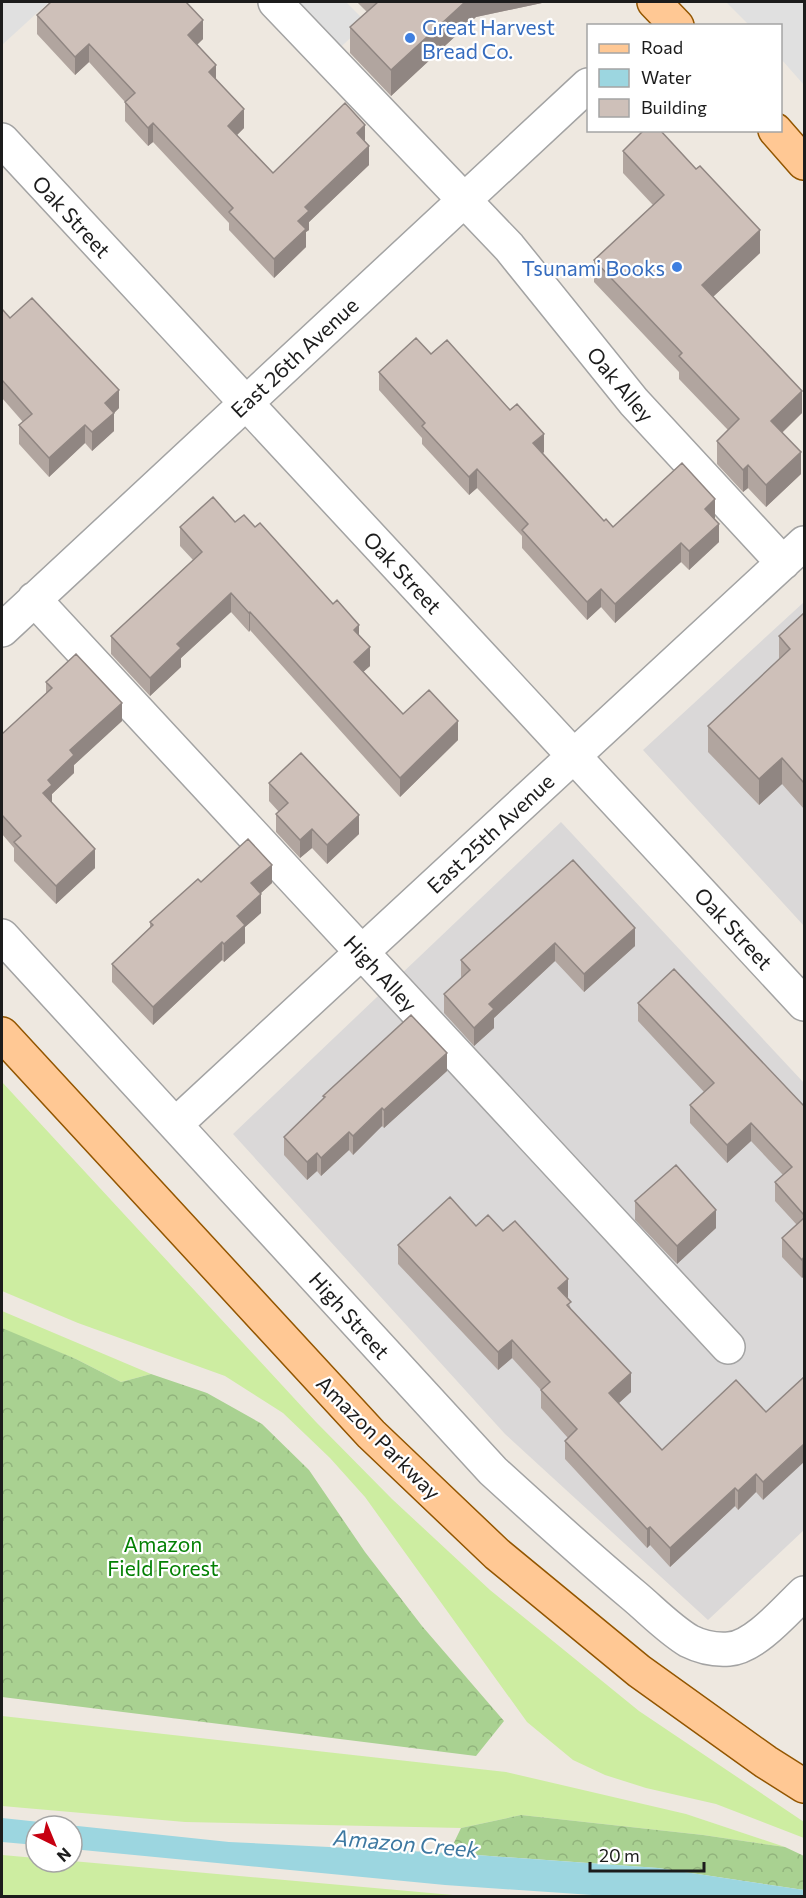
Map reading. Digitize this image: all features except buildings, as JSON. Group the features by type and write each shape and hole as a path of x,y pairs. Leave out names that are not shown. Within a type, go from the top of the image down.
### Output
{"main road":[{"path":"777,132 804,163"},
{"name":"Amazon Parkway","path":"2,1034 371,1434 497,1554 639,1671 766,1762 804,1786"}],"street":[{"name":"Oak Alley","path":"275,2 509,247 634,402 794,553"},
{"name":"East 26th Avenue","path":"2,630 587,86"},
{"name":"Oak Street","path":"2,140 804,1004"},
{"name":"East 25th Avenue","path":"176,1124 794,553"},
{"name":"High Alley","path":"34,599 728,1347"},
{"name":"High Street","path":"2,936 493,1471 572,1545 680,1635 701,1646 731,1649 743,1646 754,1639 804,1593"}],"shaded area":[{"path":"2,2 49,2 2,45"},
{"path":"264,2 346,2 367,23 322,64"},
{"path":"726,2 804,2 804,85 782,60 782,24 748,24"},
{"path":"804,602 804,926 643,750"},
{"path":"561,822 804,1083 804,1530 708,1620 505,1434 233,1134"}],"green space":[{"path":"2,1082 316,1422 392,1499 490,1590 639,1711 804,1822 804,1838 716,1804 646,1788 605,1775 573,1760 527,1722 365,1497 330,1458 283,1413 225,1376 78,1323 2,1291"},
{"path":"2,1311 151,1374 121,1382 76,1359 8,1332 2,1328"},
{"name":"Amazon Field Forest","path":"2,1328 76,1359 121,1382 151,1374 207,1393 262,1424 309,1470 365,1552 422,1626 504,1721 476,1756 2,1697"},
{"path":"2,1716 506,1772 686,1814 785,1847 703,1835 521,1815 461,1828 185,1822 2,1806"},
{"path":"521,1815 703,1835 785,1847 804,1856 804,1890 658,1868 449,1853 461,1828"},
{"path":"2,1855 24,1857 24,1874 84,1874 84,1862 464,1896 2,1896"}],"water":[{"path":"2,1818 24,1820 24,1844 2,1842"},
{"path":"84,1827 229,1842 449,1853 658,1868 804,1890 804,1896 607,1896 445,1885 84,1850"}],"place":[{"name":"Great Harvest Bread Co.","path":"410,38"},
{"name":"Tsunami Books","path":"677,267"}],"water label":[{"name":"Amazon Creek","path":"406,1843"}]}
